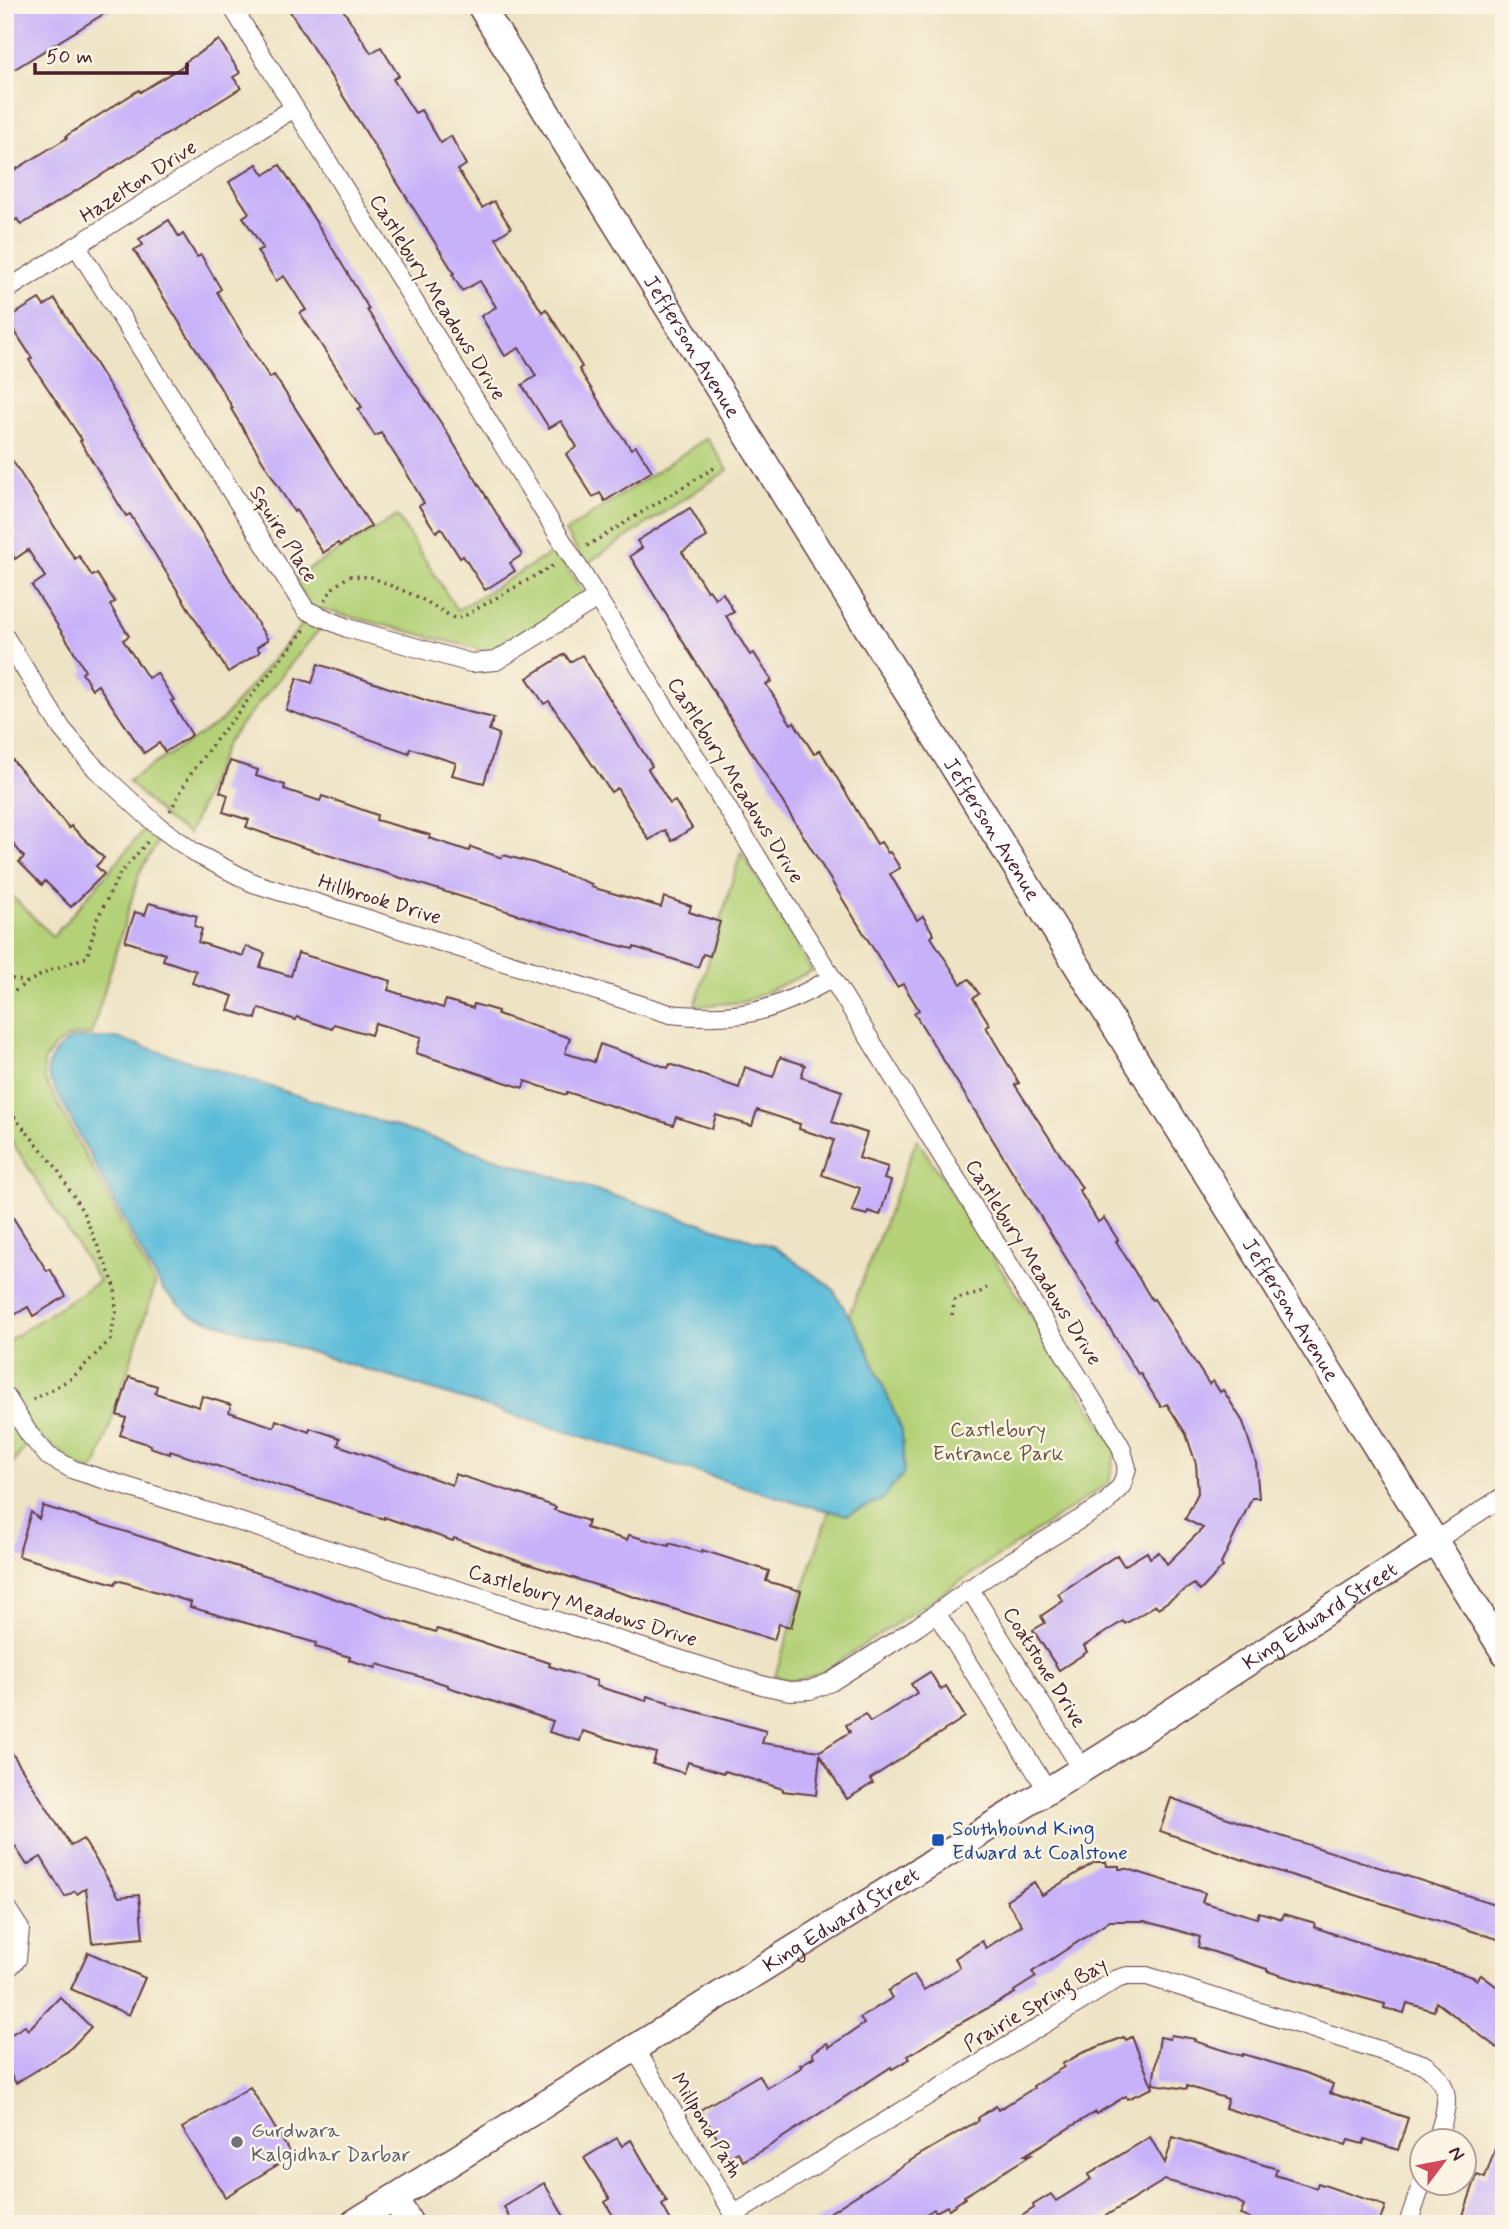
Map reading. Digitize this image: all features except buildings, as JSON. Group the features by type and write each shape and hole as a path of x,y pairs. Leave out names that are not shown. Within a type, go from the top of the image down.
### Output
{"street":[{"name":"Castlebury Meadows Drive","path":"10,1403 29,1434 48,1456 74,1470 765,1686 790,1691 810,1690 831,1682 937,1614 969,1588 1105,1504 1122,1485 1127,1468 1121,1447 1107,1423 231,5"},
{"name":"Jefferson Avenue","path":"480,5 1504,1652"},
{"name":"Hazelton Drive","path":"5,291 295,108"},
{"name":"Squire Place","path":"77,247 306,610 347,628 471,663 496,661 597,597"},
{"name":"Hillbrook Drive","path":"5,638 62,729 96,769 158,827 195,853 253,883 670,1014 711,1018 771,1009 832,978"},
{"name":"King Edward Street","path":"352,2224 1048,1791 1504,1496"},
{"name":"Coatstone Drive","path":"969,1588 1082,1769"},
{"path":"937,1614 1048,1791"},
{"path":"5,1906 20,1929 18,1959 5,1972"},
{"name":"Prairie Spring Bay","path":"738,2219 1117,1979 1126,1976 1147,1976 1423,2064 1444,2086 1446,2108 1440,2128"},
{"name":"Millpond Path","path":"635,2049 738,2219"},
{"path":"1408,2224 1417,2198"},
{"path":"395,2199 410,2224"}],"path":[{"path":"5,1001 17,988 28,982 87,957 97,919 119,876 169,813 190,775 208,750 317,614 334,587 349,576 371,577 418,597 454,618 466,615 714,468"},
{"path":"5,977 28,982"},
{"path":"5,1106 56,1167 83,1212 115,1286 116,1312 110,1340 72,1378 10,1403"},
{"path":"951,1315 955,1299 987,1288"}],"green space":[{"path":"707,438 728,470 586,564 565,532"},
{"path":"397,516 457,610 555,551 586,596 495,653 308,606 295,577"},
{"path":"306,620 322,626 227,742 189,834 166,819 128,781 220,722"},
{"path":"150,823 163,835 140,871 91,1035 73,1035 56,1045 44,1061 44,1078 155,1285 98,1463 91,1472 77,1466 30,1429 5,1388 5,1343 99,1281 5,1130 5,889 53,937"},
{"path":"741,852 812,971 744,1002 695,1006"},
{"name":"Castlebury Entrance Park","path":"917,1139 1116,1448 1109,1483 826,1670 813,1676 788,1680 775,1676 829,1511 847,1515 902,1431 864,1341 849,1315"},
{"path":"5,1409 27,1445 5,1473"}],"water":[{"path":"73,1038 117,1038 775,1247 832,1288 864,1341 902,1431 904,1473 882,1500 847,1515 800,1504 191,1315 164,1291 148,1265 48,1076 52,1058"}],"place":[{"name":"Southbound King Edward at Coalstone","path":"938,1840"},
{"name":"Gurdwara Kalgidhar Darbar","path":"237,2142"}]}
